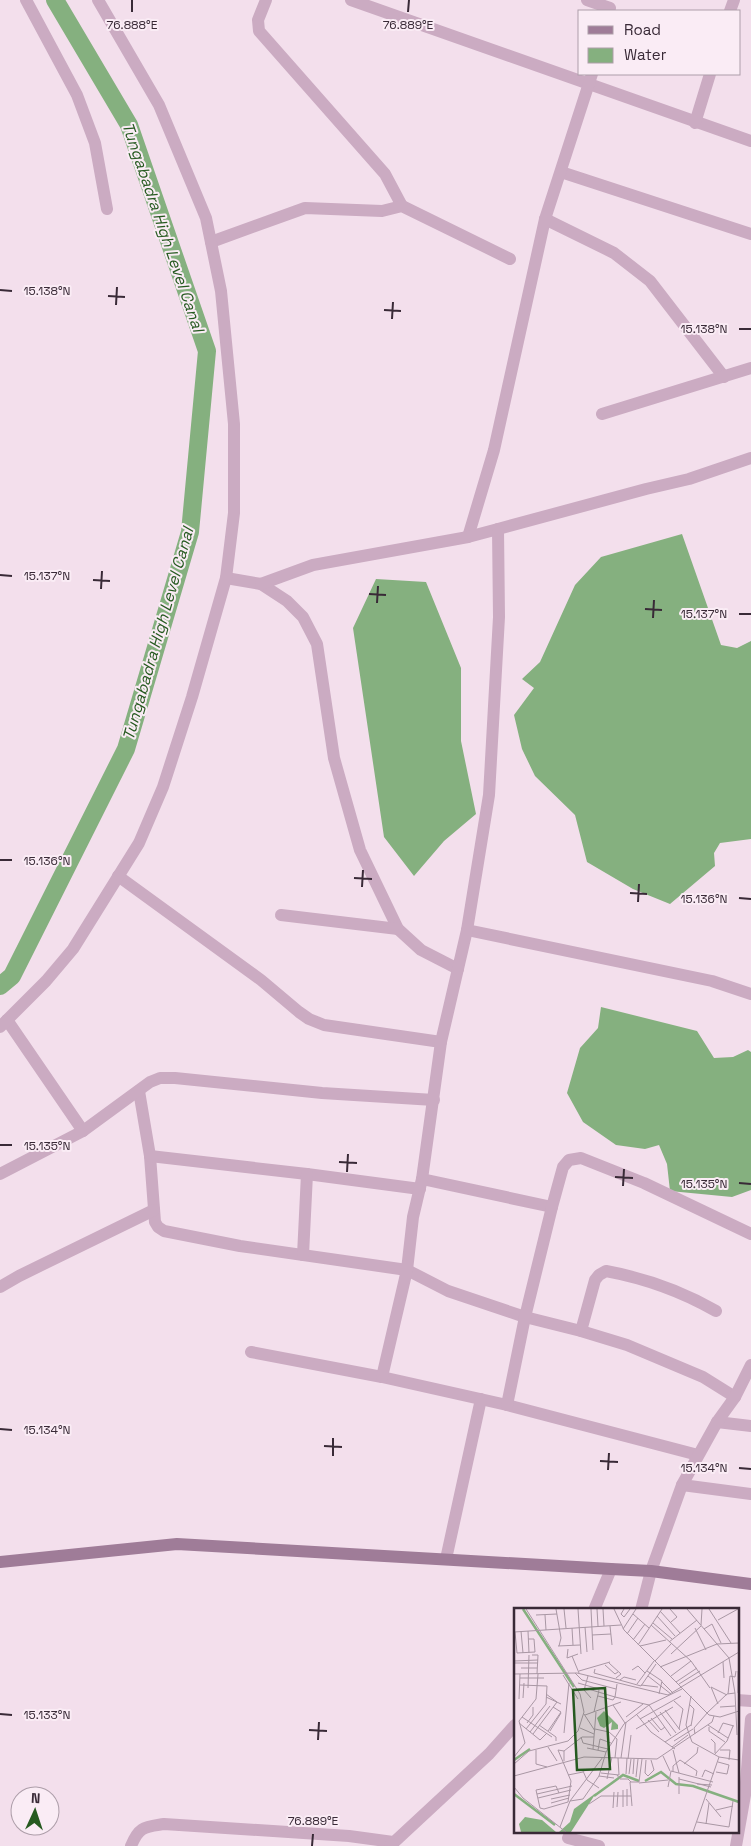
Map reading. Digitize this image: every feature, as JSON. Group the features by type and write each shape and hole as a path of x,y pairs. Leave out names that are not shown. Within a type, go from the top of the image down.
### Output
{"street":[{"path":"26,0 77,95 95,143 107,208"},
{"path":"83,1131 4,1024 46,981 73,949 140,842 163,787 192,697 226,578 234,513 234,424 221,291 206,218 159,105 98,0"},
{"path":"266,0 258,20 259,31 385,174 402,206 510,259"},
{"path":"351,0 578,75"},
{"path":"587,0 611,6"},
{"path":"579,75 695,122 751,141"},
{"path":"695,122 710,75"},
{"path":"468,537 494,450 545,219 591,79"},
{"path":"561,172 751,234"},
{"path":"211,242 305,208 382,211 402,206"},
{"path":"545,219 614,253 650,281 724,377"},
{"path":"602,414 751,368"},
{"path":"261,584 313,565 468,537 689,478 751,458"},
{"path":"382,1376 407,1270 413,1217 421,1184 441,1042 467,930 489,794 498,617 498,529"},
{"path":"226,578 261,584 287,601 304,617 317,644 334,758 360,850 398,929 421,950 458,969"},
{"path":"118,876 261,980 298,1012 309,1019 324,1025 441,1042"},
{"path":"282,915 398,929"},
{"path":"467,930 712,981 751,994"},
{"path":"0,1174 83,1131 150,1082 160,1078 434,1100"},
{"path":"139,1091 150,1156 155,1222 158,1228 164,1231 240,1246 407,1270 448,1291 525,1316 581,1330 627,1345 703,1377 735,1397"},
{"path":"150,1156 308,1174 421,1184 552,1207"},
{"path":"507,1405 525,1316 552,1207 563,1167 568,1160 580,1158 644,1184 751,1234"},
{"path":"303,1255 308,1174"},
{"path":"0,1287 154,1210"},
{"path":"581,1330 595,1280 606,1271 656,1284 703,1303 716,1311"},
{"path":"251,1352 382,1376 507,1405 698,1455"},
{"path":"642,1608 651,1572 682,1485 717,1422 735,1397 751,1366"},
{"path":"446,1559 481,1399"},
{"path":"717,1422 751,1426"},
{"path":"682,1485 751,1494"},
{"path":"0,1562 177,1544 611,1568 751,1584"},
{"path":"595,1608 611,1568"},
{"path":"738,1700 751,1701"},
{"path":"738,1833 744,1795 751,1719"},
{"path":"131,1846 136,1834 147,1827 164,1824 350,1836 392,1844 489,1754 514,1726"},
{"path":"568,1839 599,1846"}],"water":[{"path":"682,534 721,645 737,648 751,641 751,839 720,843 714,853 715,866 670,904 633,889 587,862 575,815 535,776 522,749 514,715 534,688 522,679 540,662 575,585 601,557"},
{"path":"376,579 426,582 461,668 461,741 476,814 444,841 414,876 384,837 353,628"},
{"path":"601,1007 697,1031 714,1058 733,1057 748,1050 751,1052 751,1190 732,1197 670,1191 667,1164 659,1145 645,1149 616,1145 583,1122 567,1093 580,1048 598,1028"}],"waterway":[{"name":"Tungabadra High Level Canal","path":"0,986 12,976 126,749 190,532 207,351 129,125 55,0"}]}
